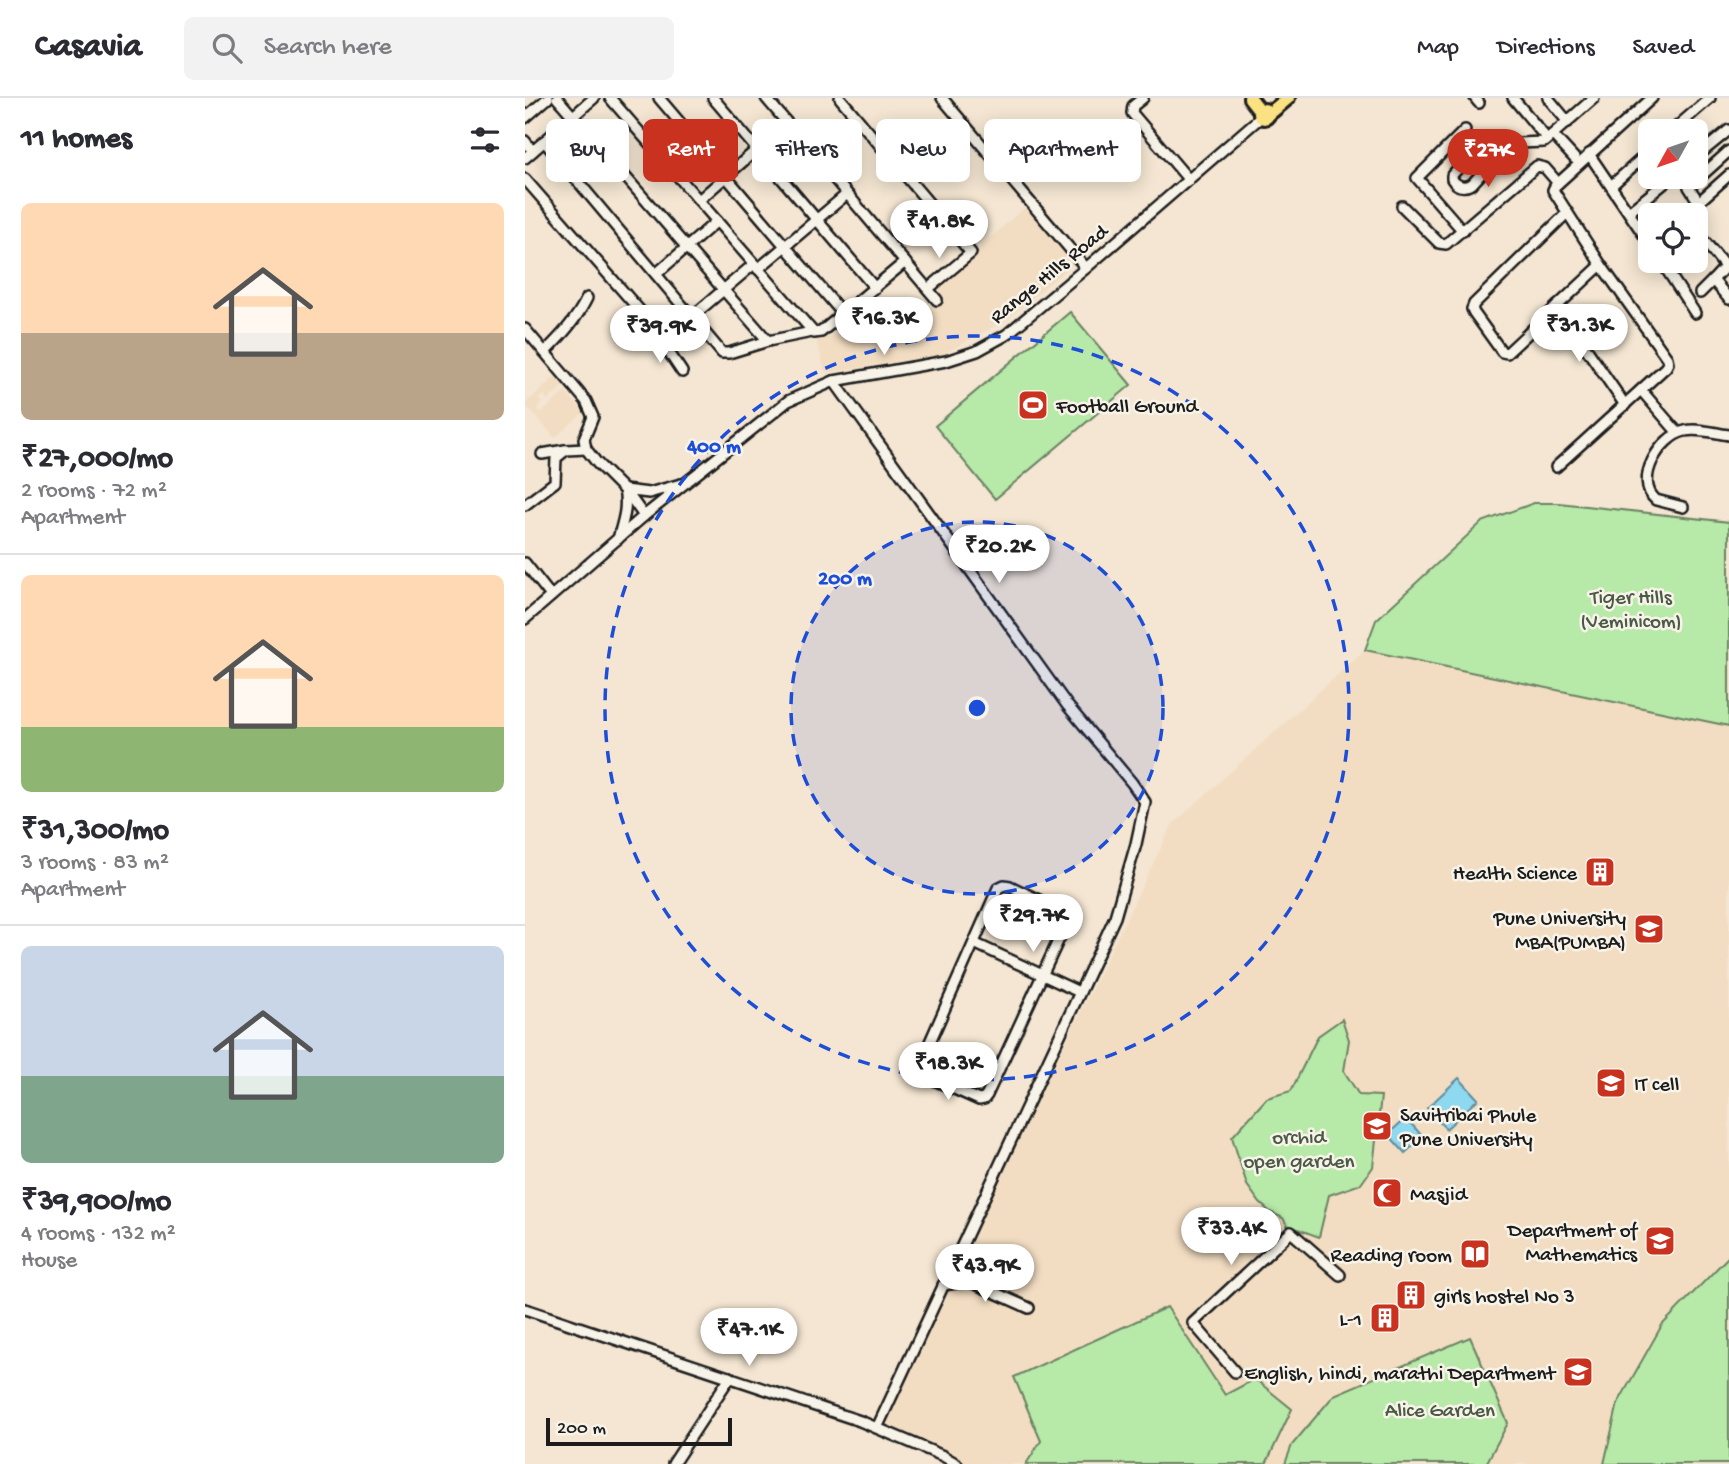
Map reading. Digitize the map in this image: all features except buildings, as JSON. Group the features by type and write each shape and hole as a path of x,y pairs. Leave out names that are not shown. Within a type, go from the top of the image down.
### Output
{"main road":[{"path":"1250,98 1264,113 1288,98"},
{"name":"Range Hills Road","path":"1264,113 1279,98"}],"street":[{"path":"525,118 548,98"},
{"path":"557,98 768,341"},
{"path":"525,158 594,98"},
{"path":"610,98 812,332"},
{"path":"659,98 677,119"},
{"path":"713,98 752,143"},
{"path":"766,98 784,119"},
{"path":"840,98 971,253 928,289"},
{"path":"942,98 1086,268"},
{"path":"1143,98 1133,106 1132,113 1189,180"},
{"path":"1513,98 1575,159"},
{"path":"1548,98 1568,122"},
{"path":"1490,163 1500,153 1519,143 1544,142 1594,98"},
{"path":"1556,467 1666,368 1668,361 1553,190 1652,98"},
{"path":"1686,119 1710,98"},
{"name":"Range Hills Road","path":"525,619 644,516 788,401 834,381 946,361 977,351 1006,335 1264,113"},
{"path":"1463,230 1417,178 1465,130"},
{"path":"1708,147 1729,130"},
{"path":"525,141 533,151"},
{"path":"544,141 722,353 768,341 821,332 905,262"},
{"path":"1729,151 1689,187 1698,201 1729,175"},
{"path":"738,166 752,154"},
{"path":"1589,154 1638,226"},
{"path":"1611,186 1638,162"},
{"path":"1402,206 1441,244 1448,243 1537,166 1545,168 1558,183"},
{"path":"525,179 642,313 682,372"},
{"path":"699,200 720,182"},
{"path":"730,182 843,314"},
{"path":"785,182 874,288"},
{"path":"837,182 937,300"},
{"path":"1629,212 1657,189"},
{"path":"662,342 723,290 785,246 847,194"},
{"path":"1567,213 1472,309 1505,353 1601,265"},
{"path":"656,274 717,221"},
{"path":"1700,293 1724,268 1708,247"},
{"path":"1669,273 1695,313"},
{"path":"1713,280 1729,299"},
{"path":"545,352 581,311 587,298"},
{"path":"1557,306 1625,405"},
{"path":"525,329 586,401 593,417 584,439 586,449 644,516"},
{"path":"834,381 1067,705 1146,802 1115,916 877,1428"},
{"path":"1641,390 1678,433"},
{"path":"1683,507 1651,497 1647,481 1650,465 1661,446 1668,438 1678,433 1693,430 1729,435"},
{"path":"542,454 586,449"},
{"path":"525,505 555,482 556,458 566,450"},
{"path":"624,490 649,493 686,483"},
{"path":"618,539 626,512 624,490"},
{"path":"525,563 551,596"},
{"path":"1004,885 1070,915 986,1097 979,1100 919,1072 919,1066 974,943 998,888 1004,885"},
{"path":"974,943 1079,992"},
{"path":"1235,1372 1193,1323 1291,1232 1340,1275"},
{"path":"943,1285 969,1281 1029,1308"},
{"path":"525,1309 860,1421 957,1464"},
{"path":"673,1464 730,1377"}],"shaded area":[{"path":"1025,207 1074,263 1005,321 941,355 826,373 816,340 932,310 944,299 934,288"},
{"path":"555,377 563,386 548,400 543,395 539,399 542,403 537,409 541,413 565,392 584,412 555,438 525,404"},
{"name":"Savitribai Phule Pune University","path":"1365,650 1729,726 1729,1464 957,1464 877,1428 1172,825"}],"green space":[{"name":"Football Ground","path":"1070,312 1131,385 995,499 935,426"},
{"name":"Tiger Hills (Veminicom)","path":"1534,503 1559,503 1729,522 1729,726 1365,650 1376,620 1482,522"},
{"name":"orchid open garden","path":"1342,1019 1349,1040 1344,1071 1359,1095 1381,1096 1373,1167 1361,1184 1329,1195 1319,1237 1287,1225 1283,1218 1260,1203 1247,1185 1232,1137 1267,1098 1291,1091 1318,1036"},
{"path":"1729,1256 1729,1464 1604,1464 1618,1403 1662,1325"},
{"path":"1167,1307 1225,1395 1255,1379 1292,1409 1266,1464 1026,1464 1041,1441 1014,1377"},
{"name":"Alice Garden","path":"1470,1337 1508,1423 1486,1464 1285,1464 1292,1445 1334,1395"}],"water":[{"path":"1459,1078 1478,1099 1446,1129 1427,1108"},
{"path":"1406,1118 1423,1137 1405,1153 1388,1134"}],"place":[{"name":"Football Ground","path":"1033,405"},
{"name":"Health Science","path":"1600,872"},
{"name":"Pune University MBA(PUMBA)","path":"1649,929"},
{"name":"IT cell","path":"1611,1083"},
{"name":"Savitribai Phule Pune University","path":"1377,1126"},
{"name":"Masjid","path":"1387,1193"},
{"name":"Department of Mathematics","path":"1660,1241"},
{"name":"Reading room","path":"1475,1254"},
{"name":"girls hostel No 3","path":"1411,1295"},
{"name":"L-1","path":"1385,1318"},
{"name":"English, hindi, marathi Department","path":"1578,1372"}]}
